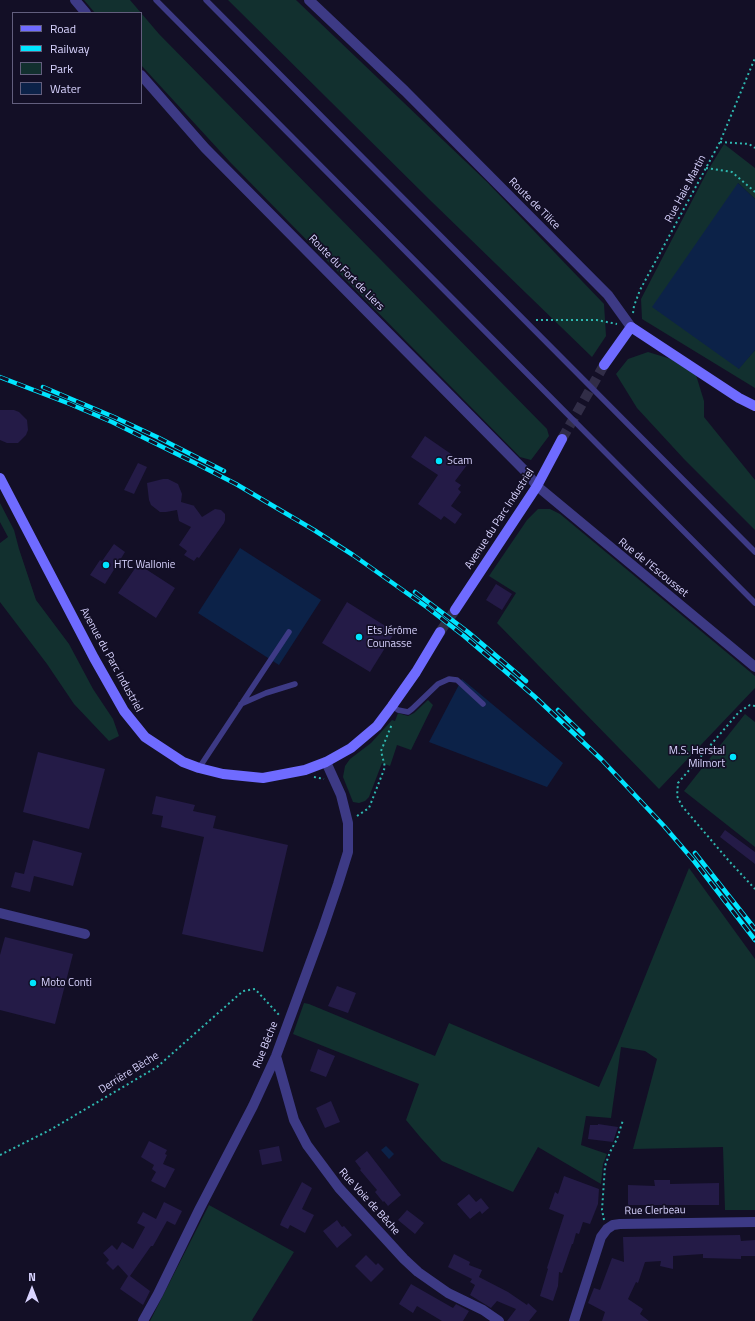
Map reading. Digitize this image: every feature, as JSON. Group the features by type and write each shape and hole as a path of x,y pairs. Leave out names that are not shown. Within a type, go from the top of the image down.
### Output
{"street":[{"path":"75,0 85,12"},
{"name":"Route de Tilice","path":"309,0 405,91 608,295 631,327 739,398 755,406"},
{"name":"Route du Fort de Liers","path":"142,76 205,148 526,472 536,486"},
{"path":"604,365 631,327"},
{"name":"Avenue du Parc Industriel","path":"455,610 536,486 562,439"},
{"name":"Avenue du Parc Industriel","path":"0,478 94,658 124,711 145,737 183,762 199,768 223,774 262,778 305,770 326,762 351,748 366,736 395,708 440,632"},
{"name":"Rue de l'Escousset","path":"536,486 755,666"},
{"name":"Rue Bêche","path":"143,1321 253,1106 276,1056 322,931 348,852 348,823 341,795 326,762"},
{"path":"0,913 85,934"},
{"name":"Rue Voie de Bêche","path":"276,1056 294,1120 307,1145 339,1188 404,1259 418,1272 448,1293 484,1310 499,1321"},
{"name":"Rue Clerbeau","path":"607,1229 613,1225 620,1224 755,1222"},
{"path":"574,1321 601,1237 607,1229"}],"lane":[{"path":"156,0 755,603"},
{"path":"206,0 525,319 755,552"},
{"path":"199,768 290,632"},
{"path":"395,708 408,712 438,684 448,679 457,680 483,704"},
{"path":"241,704 266,693 295,684"}],"path":[{"name":"Rue Haie Martin","path":"631,327 634,306 640,290 720,142 755,58"},
{"path":"720,142 749,144 755,148"},
{"path":"706,168 732,172 755,192"},
{"path":"525,319 596,320 631,327"},
{"path":"755,706 750,705 739,712 678,784 677,796 682,806 728,861 755,889"},
{"path":"348,823 369,808 385,767 381,751 395,708"},
{"path":"310,776 324,779 327,784"},
{"name":"Derrière Bèche","path":"0,1155 50,1130 157,1068 243,991 254,989 288,1024"},
{"path":"607,1229 602,1210 605,1166 623,1120"}],"green space":[{"path":"84,0 130,0 140,12 94,12"},
{"path":"228,0 296,0 487,182 604,304 606,336 592,357 432,202"},
{"path":"142,14 159,34 547,429 549,436 531,460 520,457 230,162 142,66"},
{"path":"724,144 755,168 755,199 738,183 738,369 755,350 755,388 642,319 641,299 708,170"},
{"path":"648,352 671,359 696,375 704,401 704,417 755,480 755,530 684,459 637,408 616,374 628,359"},
{"path":"0,503 14,530 36,600 69,644 93,689 113,719 119,736 109,741 74,704 47,664 0,602 0,543 8,537 0,522"},
{"path":"538,509 550,509 560,514 755,676 755,688 659,789 497,623 516,593 489,576 527,520"},
{"path":"428,700 433,705 411,750 397,745 390,766 382,763 369,797 365,801 359,803 353,802 343,777 345,766 350,759 371,743 392,720 395,721 398,713 408,716 414,713"},
{"name":"M.S. Herstal Milmort","path":"745,714 755,722 755,847 684,791"},
{"path":"689,868 755,959 755,1210 725,1210 723,1147 633,1149 657,1059 645,1051 621,1047 611,1118 586,1116 581,1145 607,1154 603,1164 601,1184 538,1147 513,1192 442,1161 421,1138 406,1120 419,1084 293,1034 304,1003 435,1056 449,1023 599,1087"},
{"path":"209,1205 294,1252 252,1320 253,1321 150,1321"}],"water":[{"path":"738,183 755,199 755,350 739,369 652,307"},
{"path":"240,548 321,600 279,665 198,613"},
{"path":"462,679 563,763 547,787 429,742"},
{"path":"386,1146 394,1154 389,1159 381,1150"}],"building":[{"path":"0,410 14,410 19,412 27,420 28,430 26,435 18,443 7,443 0,440"},
{"path":"425,436 467,465 455,481 461,485 458,489 461,492 451,506 462,514 455,524 444,516 441,520 418,504 438,475 411,457"},
{"path":"138,463 147,467 134,494 124,490"},
{"path":"168,479 178,484 182,494 181,502 195,506 202,517 215,509 221,510 225,514 224,523 199,558 197,557 194,561 184,555 187,551 179,545 191,527 179,521 177,510 160,512 151,505 149,500 147,483"},
{"name":"HTC Wallonie","path":"114,544 125,552 105,584 90,575 100,560 102,561"},
{"path":"138,564 175,588 156,618 118,593"},
{"path":"496,584 512,594 502,610 486,600"},
{"name":"Ets Jérôme Counasse","path":"347,602 395,632 370,672 322,643"},
{"path":"38,752 105,769 89,829 23,812"},
{"path":"156,796 195,805 193,811 216,816 213,828 288,845 263,952 182,934 204,837 161,827 163,816 152,814"},
{"path":"725,830 755,852 755,864 720,837"},
{"path":"33,840 82,853 73,886 34,876 30,892 11,887 15,872 24,874"},
{"name":"Moto Conti","path":"5,937 73,954 55,1024 0,1010 0,955"},
{"path":"337,986 356,993 348,1013 328,1006"},
{"path":"318,1049 335,1056 326,1077 310,1071"},
{"path":"331,1101 340,1122 325,1128 316,1108"},
{"path":"598,1124 618,1127 613,1142 588,1139 590,1125"},
{"path":"149,1141 167,1150 165,1154 167,1155 163,1164 175,1169 165,1188 151,1181 156,1172 152,1169 154,1165 141,1157"},
{"path":"279,1146 282,1161 262,1165 259,1150"},
{"path":"367,1151 401,1195 388,1206 375,1192 377,1190 360,1170 361,1169 355,1161"},
{"path":"564,1176 599,1189 598,1204 590,1224 583,1222 579,1234 576,1233 562,1273 559,1272 558,1286 553,1301 540,1296 548,1269 547,1268 564,1215 549,1209 555,1192 558,1194"},
{"path":"654,1180 670,1180 670,1184 719,1183 719,1205 628,1205 628,1185 655,1186"},
{"path":"302,1182 312,1188 302,1209 314,1215 305,1233 290,1225 288,1229 280,1225"},
{"path":"469,1194 476,1202 481,1198 489,1208 482,1214 480,1211 470,1219 457,1204"},
{"path":"164,1202 182,1211 175,1225 167,1221 153,1246 151,1246 130,1276 150,1291 143,1305 120,1289 128,1276 118,1265 113,1270 106,1263 109,1260 103,1253 112,1245 117,1250 122,1242 133,1249 145,1227 137,1223 143,1212 156,1219"},
{"path":"407,1210 424,1223 415,1234 398,1220"},
{"path":"337,1220 342,1227 344,1226 352,1235 337,1248 323,1231"},
{"path":"740,1235 741,1241 755,1240 755,1256 741,1256 741,1259 703,1258 703,1254 673,1256 673,1269 660,1266 661,1261 645,1262 638,1283 636,1282 628,1299 643,1309 640,1314 649,1321 602,1321 605,1312 588,1303 594,1288 600,1290 612,1258 624,1262 623,1237"},
{"path":"454,1254 470,1262 469,1265 482,1270 479,1277 508,1292 527,1305 528,1303 537,1311 529,1321 507,1321 516,1309 497,1301 491,1308 470,1295 475,1285 470,1282 472,1279 448,1267"},
{"path":"366,1255 376,1265 378,1263 384,1269 371,1282 355,1266"},
{"path":"411,1284 453,1308 456,1304 469,1311 463,1321 442,1321 417,1306 413,1313 399,1304"}],"tunnel":[{"path":"562,439 604,365"},
{"path":"440,632 455,610"}],"railway":[{"path":"0,377 112,422 236,484 353,555 428,608 464,636 534,696 601,759 664,826 694,861 755,940"},
{"path":"43,387 114,417 224,471"},
{"path":"415,592 468,632 526,681"},
{"path":"558,710 583,734"},
{"path":"695,853 755,929"}],"place":[{"name":"Scam","path":"439,461"},
{"name":"HTC Wallonie","path":"106,565"},
{"name":"Ets Jérôme Counasse","path":"359,637"},
{"name":"M.S. Herstal Milmort","path":"733,757"},
{"name":"Moto Conti","path":"33,983"}]}
